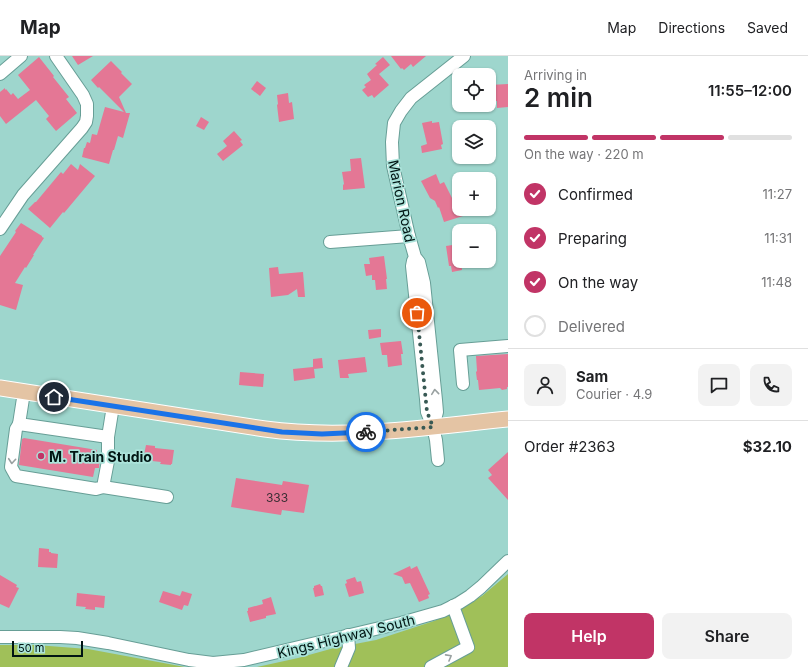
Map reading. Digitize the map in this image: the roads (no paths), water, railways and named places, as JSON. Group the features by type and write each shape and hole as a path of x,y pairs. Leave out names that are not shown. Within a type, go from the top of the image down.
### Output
{"main road":[{"path":"0,388 265,429 300,433 329,434 365,432 508,419"}],"street":[{"path":"0,74 22,56"},
{"path":"0,229 23,195 86,122 87,104 83,95 56,56"},
{"name":"Marion Road","path":"438,460 436,440 427,412 412,266 415,257 393,166 392,142 394,123 411,98 464,56"},
{"path":"330,242 409,236"},
{"path":"463,384 460,350 508,346"},
{"path":"24,392 19,424 16,429 11,467 16,476 96,489 103,487 167,497"},
{"path":"103,487 108,461 108,437 113,406"},
{"path":"19,424 108,437"},
{"name":"Kings Highway South","path":"0,637 60,637 84,639 189,660 218,663 252,659 443,611 475,592 508,561"},
{"path":"431,667 468,647 453,606"},
{"path":"341,667 349,648 348,635"}],"place":[{"name":"M. Train Studio","path":"41,456"}]}
